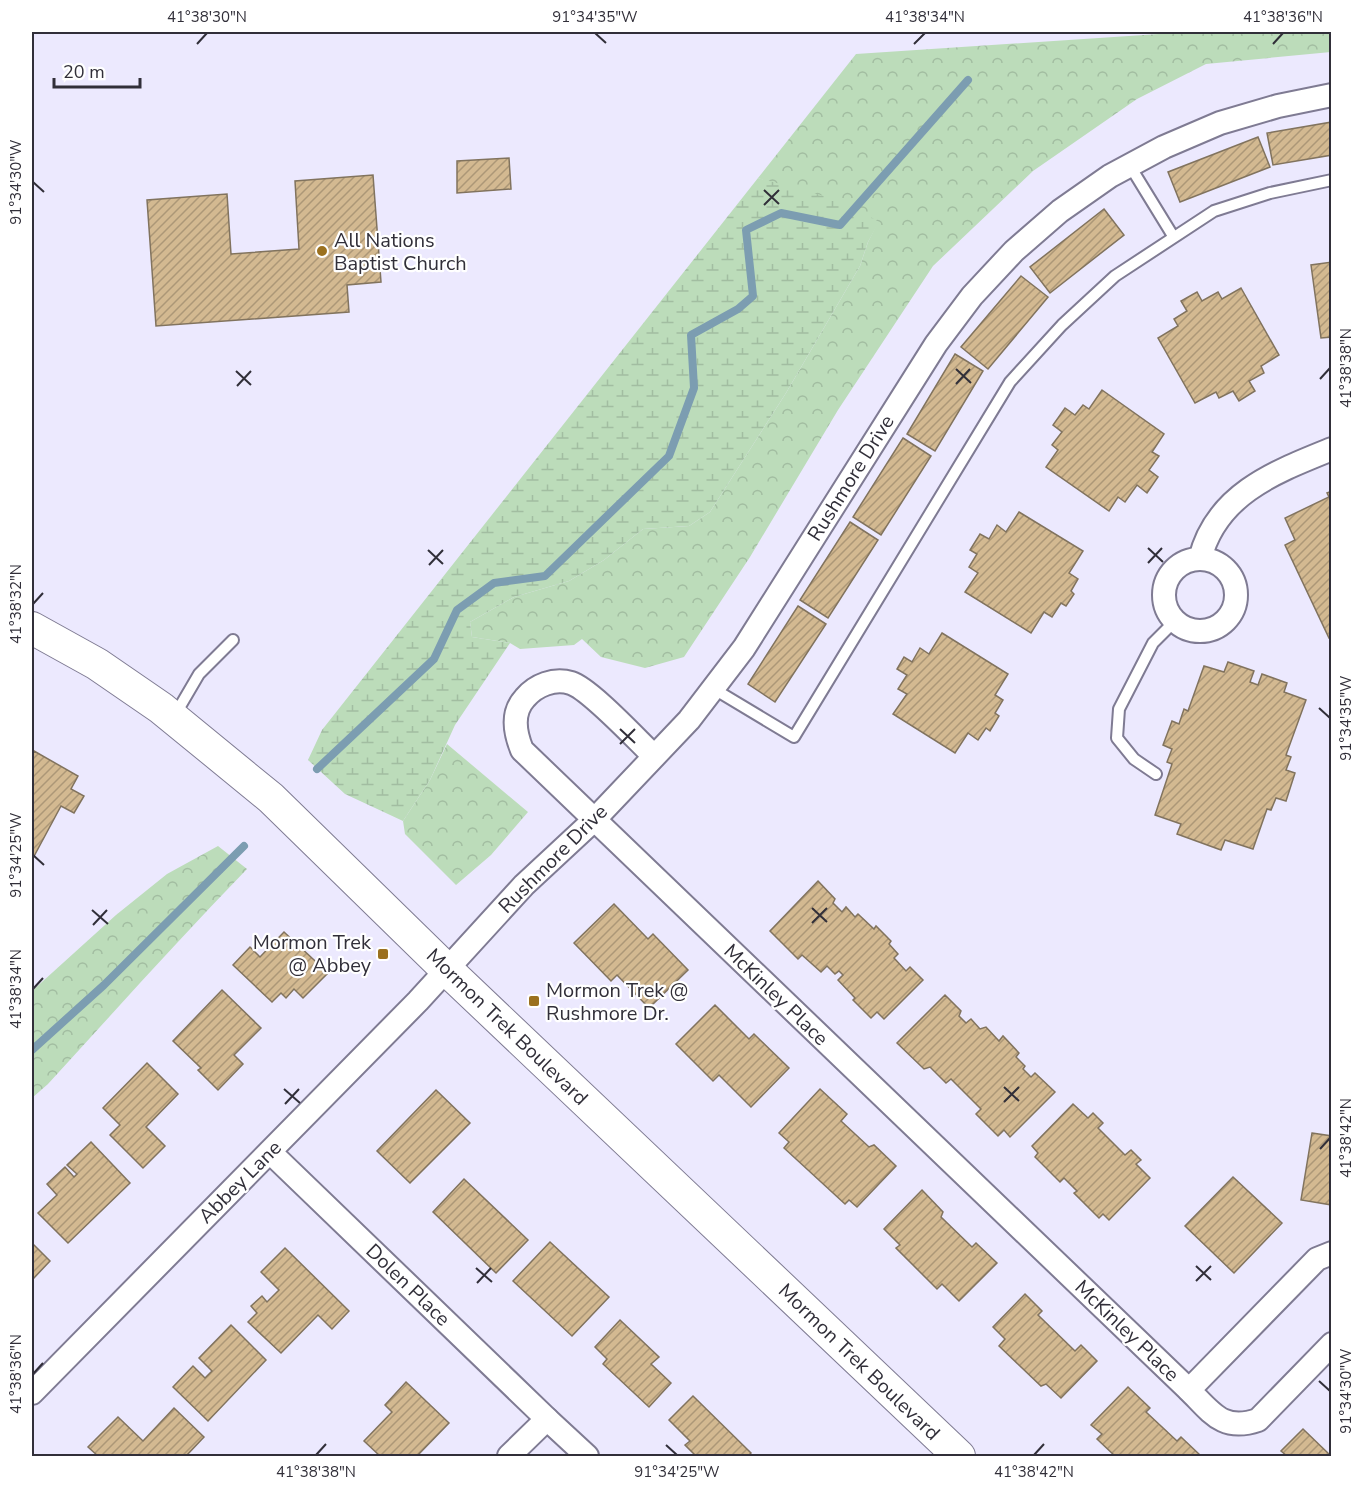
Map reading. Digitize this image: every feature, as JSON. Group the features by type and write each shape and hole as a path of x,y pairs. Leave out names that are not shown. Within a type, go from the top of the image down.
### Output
{"main road":[{"name":"Mormon Trek Boulevard","path":"32,628 97,664 173,718 281,807 446,969 959,1456"}],"street":[{"name":"Rushmore Drive","path":"446,969 525,885 594,820 689,720 714,689 744,648 936,344 972,296 1014,251 1060,211 1110,176 1164,147 1220,123 1278,106 1332,95"},
{"path":"1200,559 1205,539 1223,511 1255,484 1301,461 1332,449"},
{"path":"1200,559 1212,561 1223,567 1231,576 1236,588 1237,599 1227,620 1207,631 1184,628 1168,612 1165,601 1165,589 1169,578 1182,564 1200,559"},
{"name":"McKinley Place","path":"654,756 589,693 572,683 554,682 536,687 523,699 516,715 515,733 522,750 1220,1419 1243,1425 1258,1420 1332,1344"},
{"name":"Abbey Lane","path":"32,1393 410,1009 446,969"},
{"name":"Dolen Place","path":"270,1152 586,1456"},
{"name":"McKinley Place","path":"1189,1390 1317,1258 1332,1253"},
{"path":"509,1456 547,1419"}],"lane":[{"path":"1130,166 1173,236"},
{"path":"714,689 794,737 1010,382 1062,325 1115,276 1214,211 1270,194 1332,180"},
{"path":"1156,774 1134,759 1117,738 1119,709 1153,643 1175,621"},
{"path":"173,718 199,674 233,640"}],"green space":[{"path":"1189,32 1331,32 1331,52 1206,64 1137,99 1033,171 933,266 838,410 750,557 684,657 645,668 601,657 582,639 574,645 520,649 510,643 472,637 470,622 514,597 569,581 604,560 643,529 689,526 710,512 786,393 860,266 878,222 758,178 856,54"},
{"path":"758,178 846,202 879,222 868,242 860,266 786,393 710,512 689,526 643,529 604,560 569,581 514,597 470,622 472,637 510,643 455,725 430,780 403,821 345,794 308,760 322,730"},
{"path":"447,744 528,812 491,855 456,885 405,834 403,821 430,780"},
{"path":"218,846 247,869 48,1084 32,1098 32,991 116,915 167,874"}],"building":[{"path":"1332,122 1332,155 1273,165 1267,133"},
{"path":"1258,137 1270,167 1180,202 1168,172"},
{"path":"509,158 511,189 457,193 457,161"},
{"name":"All Nations Baptist Church","path":"373,175 381,282 347,285 349,312 156,326 147,200 227,194 231,254 299,249 295,181"},
{"path":"1104,209 1124,235 1050,293 1030,267"},
{"path":"1332,262 1332,337 1321,338 1311,265"},
{"path":"1021,276 1048,297 988,369 961,347"},
{"path":"1241,288 1279,355 1261,366 1264,373 1249,381 1255,391 1239,401 1233,391 1219,398 1216,392 1195,403 1158,338 1178,326 1174,319 1187,311 1181,301 1197,292 1202,301 1218,292 1222,299"},
{"path":"955,354 983,371 935,451 907,434"},
{"path":"1102,390 1164,434 1152,452 1159,456 1149,470 1158,477 1147,493 1137,485 1125,502 1118,497 1109,511 1046,467 1058,450 1052,445 1062,432 1053,425 1065,408 1075,415 1083,405 1089,409"},
{"path":"903,438 931,456 881,535 853,517"},
{"path":"1332,491 1332,637 1329,638 1285,545 1295,540 1285,518 1329,497 1327,493"},
{"path":"1019,512 1083,551 1069,573 1078,579 1071,591 1074,594 1066,606 1061,603 1052,617 1044,612 1031,633 965,592 978,573 969,567 977,554 970,550 980,534 989,539 997,525 1006,532"},
{"path":"850,522 878,540 828,618 800,600"},
{"path":"798,606 826,624 775,702 748,684"},
{"path":"942,633 1008,674 995,695 1003,700 995,713 999,716 990,731 986,728 978,740 968,733 955,753 893,714 907,694 898,689 907,675 897,669 904,657 912,662 920,648 929,654"},
{"path":"1228,662 1254,671 1250,682 1258,685 1262,674 1287,683 1284,692 1306,700 1286,755 1291,757 1286,770 1295,773 1286,801 1276,798 1271,810 1267,809 1253,849 1225,840 1221,850 1177,834 1181,824 1155,815 1172,764 1167,762 1172,749 1163,745 1172,721 1179,724 1184,709 1188,711 1204,666 1224,672"},
{"path":"34,751 78,776 71,789 84,796 74,813 61,806 32,860 32,756"},
{"path":"818,881 835,899 833,903 842,912 846,907 855,917 858,914 874,929 876,926 891,941 889,944 898,954 894,958 906,971 910,967 923,980 884,1019 877,1012 871,1018 853,1000 855,998 838,980 843,975 839,971 835,974 827,966 821,972 802,955 798,959 770,931"},
{"path":"614,904 648,939 653,934 688,970 649,1008 617,975 611,981 574,943"},
{"path":"284,932 328,973 303,998 294,989 286,998 281,993 272,1002 233,965 250,947 260,957"},
{"path":"222,990 261,1028 234,1055 243,1064 218,1090 198,1070 201,1068 173,1041"},
{"path":"945,995 961,1011 959,1016 966,1023 971,1019 980,1029 986,1027 999,1041 1003,1036 1019,1053 1016,1057 1025,1066 1023,1069 1031,1077 1035,1073 1055,1092 1010,1137 1004,1130 998,1136 976,1114 981,1109 951,1079 946,1083 930,1067 924,1069 897,1043"},
{"path":"715,1005 749,1039 754,1034 789,1068 751,1107 719,1075 713,1081 676,1044"},
{"path":"147,1063 178,1094 146,1127 165,1146 143,1168 110,1135 120,1125 103,1108"},
{"path":"820,1089 847,1114 841,1121 869,1147 874,1145 896,1166 857,1207 849,1200 845,1204 784,1148 789,1142 779,1133"},
{"path":"436,1090 470,1123 410,1183 377,1151"},
{"path":"1073,1104 1088,1118 1093,1113 1103,1123 1098,1128 1125,1155 1131,1150 1141,1160 1136,1164 1150,1178 1109,1220 1103,1214 1099,1218 1074,1193 1077,1191 1064,1178 1060,1182 1035,1157 1038,1153 1032,1146"},
{"path":"1312,1133 1332,1136 1332,1205 1301,1200"},
{"path":"91,1142 130,1183 68,1243 38,1213 57,1195 47,1184 65,1167 74,1177 77,1174 67,1165"},
{"path":"1233,1177 1282,1223 1234,1273 1185,1226"},
{"path":"464,1179 528,1240 496,1273 433,1212"},
{"path":"922,1190 943,1212 941,1217 972,1247 976,1243 997,1263 959,1301 942,1284 937,1289 896,1248 900,1245 884,1229"},
{"path":"550,1242 609,1297 572,1336 513,1281"},
{"path":"32,1243 50,1261 32,1280"},
{"path":"285,1248 349,1311 332,1329 318,1315 281,1353 248,1322 257,1313 251,1306 262,1296 267,1302 279,1290 261,1272"},
{"path":"1025,1294 1042,1311 1038,1315 1075,1351 1081,1345 1097,1361 1061,1398 1046,1384 1041,1386 999,1346 1005,1339 993,1327"},
{"path":"620,1320 659,1357 651,1364 671,1383 649,1407 603,1364 607,1359 595,1347"},
{"path":"231,1325 266,1360 208,1421 173,1387 193,1366 205,1378 212,1371 199,1358"},
{"path":"406,1382 449,1423 417,1456 380,1456 364,1441 392,1412 385,1405"},
{"path":"1128,1387 1150,1408 1146,1412 1177,1441 1181,1437 1201,1456 1115,1456 1097,1439 1102,1434 1091,1425"},
{"path":"693,1396 751,1453 748,1456 696,1456 685,1445 690,1441 669,1420"},
{"path":"174,1408 204,1437 186,1456 98,1456 88,1447 118,1417 143,1441"},
{"path":"1303,1429 1331,1456 1287,1456 1281,1451"}],"waterway":[{"path":"317,769 434,659 457,610 494,583 545,576 669,456 694,388 691,335 738,309 753,296 746,230 781,213 840,225 968,80"},
{"path":"32,1050 104,985 244,846"}],"place":[{"name":"All Nations Baptist Church","path":"322,251"},
{"name":"Mormon Trek @ Abbey","path":"383,954"},
{"name":"Mormon Trek @ Rushmore Dr.","path":"534,1001"}]}
